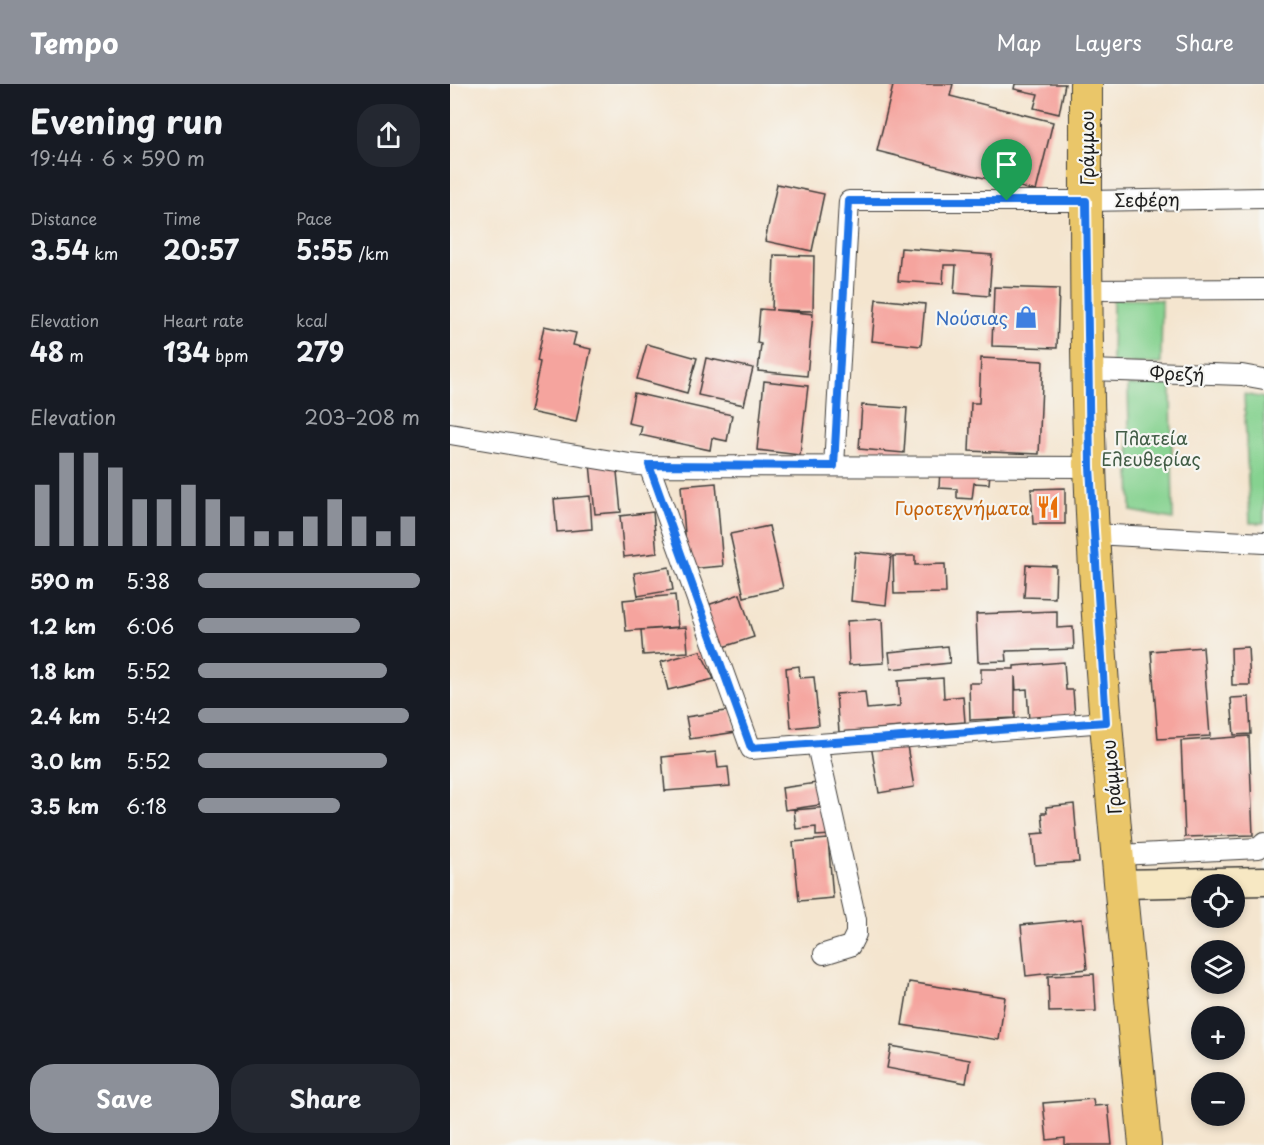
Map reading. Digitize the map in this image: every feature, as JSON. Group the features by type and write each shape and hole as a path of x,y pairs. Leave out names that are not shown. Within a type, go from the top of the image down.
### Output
{"main road":[{"name":"Γράμμου","path":"1086,84 1087,290 1093,534 1106,722 1145,1145"}],"street":[{"name":"Σεφέρη","path":"834,466 849,201 1264,198"},
{"path":"1087,290 1264,289"},
{"name":"Φρεζή","path":"1089,370 1242,375 1264,379"},
{"path":"450,434 630,464 649,465 1090,467"},
{"path":"649,465 751,748 817,745 1106,722"},
{"path":"1093,534 1264,543"},
{"path":"817,745 856,920 856,934 850,945 824,954"},
{"path":"1120,869 1259,848 1264,843"},
{"path":"1120,869 1264,881"}],"green space":[{"path":"1113,299 1162,300 1161,364 1112,363"},
{"name":"Πλατεία Ελευθερίας","path":"1171,384 1173,519 1131,511 1128,385"},
{"path":"1244,394 1264,398 1264,523 1250,523"}],"building":[{"path":"888,84 953,84 950,96 1053,122 1036,191 877,151 893,86"},
{"path":"1015,84 1065,84 1059,114 1034,108 1038,94 1014,89"},
{"path":"777,184 824,194 812,251 765,241"},
{"path":"901,248 992,255 989,296 954,293 956,265 944,265 943,284 898,281"},
{"path":"774,255 814,256 813,311 775,310 813,314 807,376 758,371 761,344 757,343 760,309 772,310"},
{"name":"Νούσιας","path":"994,287 1059,289 1057,348 992,346"},
{"path":"876,299 925,304 921,346 872,341"},
{"path":"544,326 576,333 573,345 591,349 576,422 530,412 540,362 537,361"},
{"path":"647,344 697,358 687,393 637,379"},
{"path":"706,358 753,368 744,405 698,395"},
{"path":"981,358 1043,361 1039,454 969,451 971,403 979,403"},
{"path":"764,381 808,386 800,455 757,450"},
{"path":"634,393 732,415 727,441 712,438 710,450 640,435 642,426 628,423"},
{"path":"862,405 907,408 904,453 859,449"},
{"path":"616,462 621,512 595,514 590,464"},
{"path":"940,469 990,473 989,484 974,483 972,499 957,498 957,489 939,488"},
{"path":"716,483 723,566 688,569 681,486"},
{"name":"Γυροτεχνήματα","path":"1065,488 1065,524 1033,524 1031,489"},
{"path":"590,496 592,529 557,532 554,499"},
{"path":"653,512 657,553 624,557 620,516"},
{"path":"769,526 783,588 744,597 730,534"},
{"path":"855,552 891,555 886,605 851,601"},
{"path":"893,556 915,556 915,565 945,564 946,593 894,594"},
{"path":"1026,565 1056,566 1055,598 1024,597"},
{"path":"669,567 673,590 638,596 634,573"},
{"path":"740,594 754,637 717,649 702,607"},
{"path":"675,595 678,627 626,631 623,600"},
{"path":"1057,611 1057,628 1073,627 1074,649 1006,651 1007,661 978,662 976,614"},
{"path":"882,619 884,663 849,665 847,621"},
{"path":"686,627 688,652 643,655 641,630"},
{"path":"948,646 950,663 891,669 889,652"},
{"path":"1203,647 1210,736 1158,739 1151,651"},
{"path":"1248,647 1250,685 1232,685 1231,648"},
{"path":"700,651 714,679 668,690 661,662"},
{"path":"1064,662 1066,690 1073,690 1075,717 1029,721 1027,689 1016,690 1015,676 1015,718 970,720 969,683 981,683 981,669 1014,669 1014,666"},
{"path":"799,666 800,678 814,677 819,725 791,728 786,668"},
{"path":"943,678 944,698 963,696 965,722 839,732 836,694 865,692 867,709 900,706 898,681"},
{"path":"1249,697 1251,734 1234,735 1231,698"},
{"path":"732,710 736,732 690,739 686,717"},
{"path":"1249,736 1253,835 1185,837 1181,741"},
{"path":"906,740 914,787 879,793 871,745"},
{"path":"716,752 718,768 728,767 730,786 665,791 662,757"},
{"path":"823,782 826,804 785,810 782,788"},
{"path":"1074,804 1079,862 1035,865 1032,834 1044,833 1042,813 1047,813 1046,807"},
{"path":"829,807 831,835 816,836 816,827 796,829 794,810"},
{"path":"828,839 833,898 799,901 793,842"},
{"path":"1082,919 1087,969 1026,976 1021,925"},
{"path":"1094,974 1096,1011 1049,1012 1048,976"},
{"path":"909,982 1005,997 999,1040 902,1025"},
{"path":"891,1046 970,1060 966,1083 887,1068"},
{"path":"1093,1099 1094,1106 1108,1105 1112,1145 1065,1145 1065,1138 1047,1140 1043,1103"}],"place":[{"name":"Νούσιας","path":"1026,317"},
{"name":"Γυροτεχνήματα","path":"1048,507"}],"route":[{"path":"849,201 1007,201 1086,201 1090,467 1106,722 817,745 751,748 649,465 834,466 849,201"}]}
